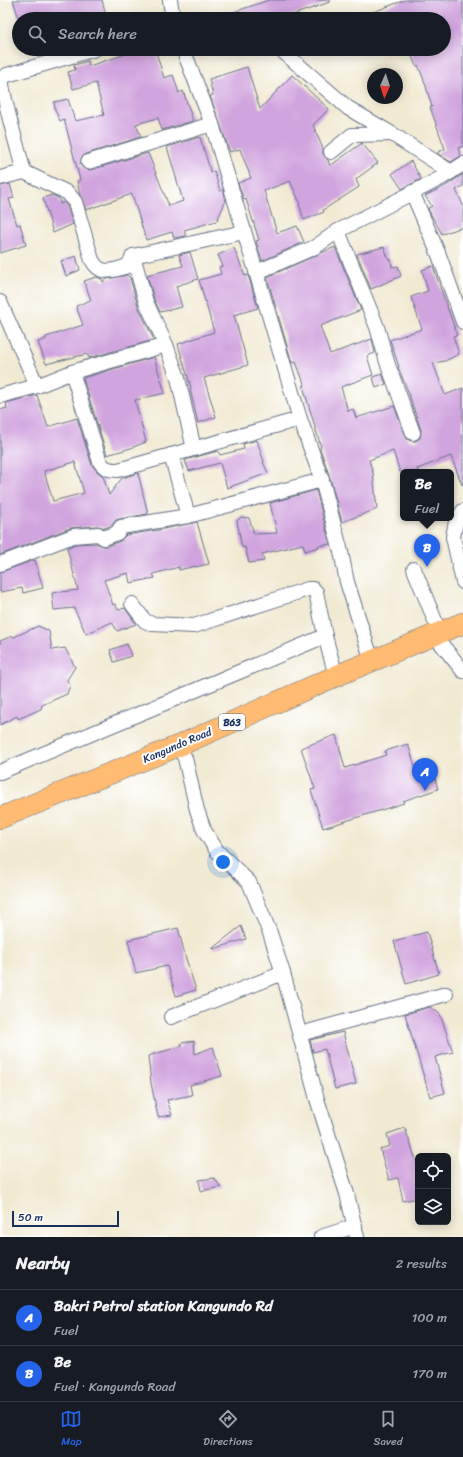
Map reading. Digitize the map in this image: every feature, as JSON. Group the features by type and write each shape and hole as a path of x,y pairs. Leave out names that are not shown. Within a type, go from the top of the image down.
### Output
{"highway":[{"name":"Kangundo Road","path":"0,818 178,746 336,676 463,623"}],"street":[{"path":"170,0 172,12"},
{"path":"24,172 0,82 2,78 8,75 71,56"},
{"path":"186,56 212,124 300,419 322,480 340,545 347,582 372,661"},
{"path":"288,56 348,108 451,172"},
{"path":"88,162 212,124"},
{"path":"331,152 352,135 392,134"},
{"path":"257,272 315,246 338,231 451,172 463,164"},
{"path":"0,178 24,172 68,193 75,202 92,260 96,267 103,271 111,271 128,266 133,256"},
{"path":"412,192 439,255 463,322"},
{"path":"338,231 377,327 387,362 413,433"},
{"path":"133,256 244,232"},
{"path":"133,256 146,302 166,345 178,378 194,448"},
{"path":"0,302 37,386"},
{"path":"0,396 37,386 72,372 166,345"},
{"path":"72,372 100,462 104,468 109,470 118,470 300,419"},
{"path":"171,455 188,516"},
{"path":"0,564 73,536 98,534 104,538 117,533 122,527 188,516 322,480"},
{"path":"463,512 456,521 453,537 463,582"},
{"path":"414,569 437,635 463,671"},
{"path":"132,604 145,621 152,624 194,626 308,589 313,590 316,592 325,636 336,676"},
{"path":"0,772 325,636"},
{"path":"178,746 185,758 197,810 204,830 217,851 250,882 270,933 283,973 317,1099 347,1194 356,1232 320,1237"},
{"path":"171,1017 283,973"},
{"path":"300,1034 446,994"}],"building":[{"path":"13,0 102,0 105,12 17,12"},
{"path":"269,0 330,0 330,2 301,12 234,12"},
{"path":"405,0 463,0 463,146 458,148 461,156 451,162 438,154 438,152 445,149 430,107 432,107 425,83 418,65 416,66 412,56 451,56 451,12 373,12"},
{"path":"120,56 157,56 164,78 173,75 179,93 183,91 193,121 162,130 158,118 136,124 141,137 86,154 82,157 80,164 83,168 90,170 148,153 169,206 183,201 167,147 200,137 211,173 214,171 220,191 223,189 226,200 217,221 184,230 186,236 174,238 172,232 146,240 132,194 86,210 80,195 77,181 80,180 64,119 60,121 55,110 54,102 68,99 75,121 104,115 96,83 73,89 68,72 75,70 74,65 88,61 89,66"},
{"path":"247,67 260,109 292,75 329,109 313,125 323,149 323,154 328,160 330,166 362,143 378,163 356,179 359,187 323,210 324,212 304,220 299,204 300,203 290,181 264,191 277,233 297,226 304,242 262,261 256,241 259,240 246,199 244,200 238,183 251,178 240,149 230,152 210,96 213,95 209,79"},
{"path":"411,161 421,179 402,189 392,174"},
{"path":"463,174 463,186 456,190 463,205 463,227 442,234 429,211 428,208 432,206 425,196 447,185"},
{"path":"10,184 14,198 9,199 17,225 20,224 26,245 0,253 0,186"},
{"path":"52,195 59,198 60,204 64,202 67,206 73,224 53,233 43,198"},
{"path":"335,247 361,310 320,326 330,354 372,339 375,353 367,356 373,375 341,387 348,411 353,409 356,418 394,406 407,439 416,441 420,438 421,430 398,367 390,340 422,329 411,297 428,291 422,270 433,266 457,335 453,336 459,354 445,361 433,363 445,395 463,388 462,485 451,456 417,469 400,469 400,472 393,451 369,460 373,473 377,509 342,522 303,386 305,386 296,362 292,363 267,277"},
{"path":"384,247 389,260 391,259 392,267 398,266 401,276 371,289 357,254"},
{"path":"234,248 245,276 248,275 258,308 234,315 248,365 204,378 216,417 198,423 191,388 178,344 214,332 199,280 221,274 219,267 223,266 218,255"},
{"path":"190,252 198,279 176,286 182,307 160,312 154,299 147,275 183,266 179,255"},
{"path":"76,256 80,270 66,276 61,261"},
{"path":"127,275 130,278 138,306 154,340 89,358 87,354 46,364 38,342 46,339 46,337 83,325 76,306 91,300 84,281 96,277 102,279 103,282 107,279"},
{"path":"154,357 165,393 135,400 146,442 107,455 83,378"},
{"path":"382,374 386,384 376,388 373,377"},
{"path":"37,395 48,427 77,418 92,465 103,476 109,495 122,478 138,473 148,514 119,519 116,520 111,526 105,528 97,526 70,528 0,555 0,410 7,408 6,403","holes":["75,462 84,493 53,501 44,471"]},
{"path":"257,440 263,462 268,473 227,488 220,463 189,471 185,460 218,451 220,455 244,449 243,444"},
{"path":"316,490 330,544 318,546 319,547 305,551 303,544 262,554 264,561 249,563 245,547 242,548 237,521 241,517 249,518 254,534 277,533 270,503"},
{"path":"197,522 209,564 179,570 179,567 153,574 155,578 130,583 128,573 104,580 113,605 115,604 118,610 125,608 136,624 117,631 112,622 86,634 74,608 54,610 52,593 78,590 67,548 75,544 96,543 107,546 120,541 126,535"},
{"path":"35,560 43,588 23,593 22,588 0,592 0,572"},
{"path":"38,626 49,631 52,650 65,648 75,667 67,680 70,685 67,694 42,705 41,709 18,719 17,716 0,725 0,641 12,636 14,637"},
{"path":"127,644 131,656 114,662 110,650"},
{"path":"336,735 345,768 386,755 385,751 408,744 418,776 433,771 438,789 403,801 404,803 323,828 311,790 315,789 301,748"},
{"path":"241,926 246,939 213,949 213,948"},
{"path":"178,928 196,990 176,996 167,966 136,973 128,940"},
{"path":"427,932 439,974 406,984 394,941"},
{"path":"430,1007 440,1014 453,1052 435,1057 445,1093 430,1097 405,1014"},
{"path":"343,1032 356,1084 335,1089 325,1049 313,1052 310,1040"},
{"path":"194,1041 195,1054 213,1047 222,1076 190,1085 192,1095 167,1100 172,1115 158,1117 151,1083 148,1056 182,1046 181,1043"},
{"path":"405,1128 415,1157 415,1199 403,1201 398,1178 389,1180 380,1149 390,1146 387,1134"},
{"path":"214,1178 221,1187 201,1191 199,1180"}],"place":[{"name":"Be","path":"427,567"},
{"name":"Bakri Petrol station Kangundo Rd","path":"425,791"}]}
